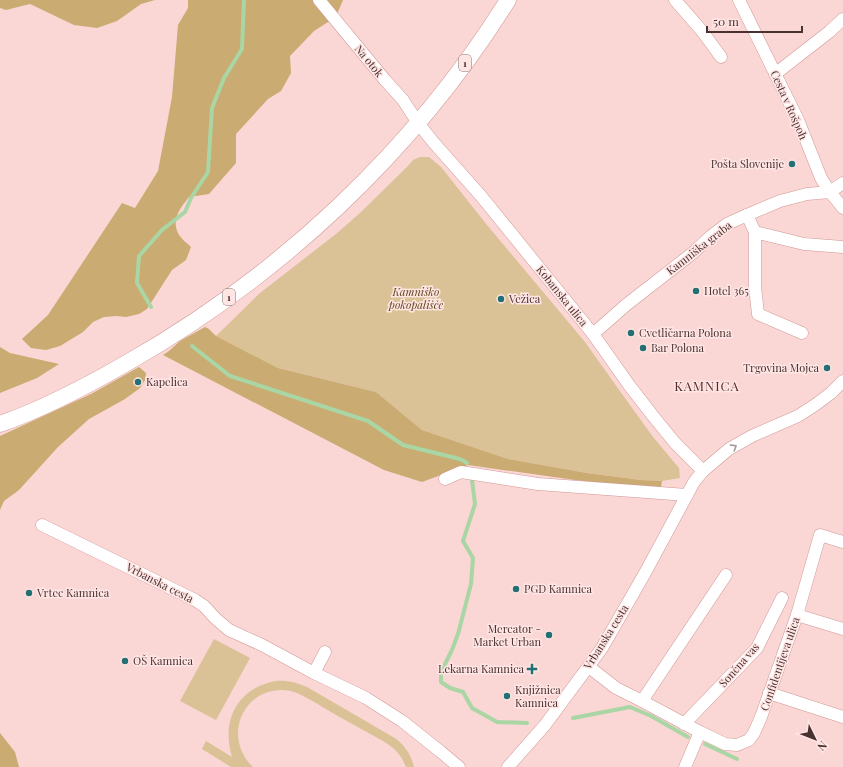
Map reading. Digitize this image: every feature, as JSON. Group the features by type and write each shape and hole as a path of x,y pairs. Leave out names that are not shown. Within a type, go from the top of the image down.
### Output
{"main road":[{"name":"1","path":"0,424 53,403 148,352 198,320 271,266 316,227 381,165 454,79 508,0"}],"street":[{"name":"Na otok","path":"320,0 403,100 418,123"},
{"path":"675,0 721,56"},
{"name":"Cesta v Rošpoh","path":"739,0 798,120 821,178 843,208"},
{"path":"776,74 843,19"},
{"name":"Kobanska ulica","path":"418,123 481,196 594,334 629,385 675,443 703,471"},
{"name":"Kamniška graba","path":"594,334 626,305 727,224 780,201 800,195 830,192 843,183"},
{"path":"747,215 755,232 755,287 758,314 802,333"},
{"path":"755,232 804,244 843,247"},
{"name":"Vrbanska cesta","path":"508,767 545,725 602,648 694,482 703,471 729,449 752,436 798,416 831,393 842,382"},
{"path":"445,479 461,472 538,484 687,495"},
{"name":"Vrbanska cesta","path":"42,525 195,600 204,606 229,630 262,645 314,673 366,698 396,718 459,767"},
{"name":"Confidentijeva ulica","path":"589,667 616,688 725,744 737,745 749,740 754,733 797,615 820,536 843,542"},
{"path":"642,701 726,575"},
{"name":"Sončna vas","path":"684,724 757,648 782,598"},
{"path":"797,615 843,629"},
{"path":"314,673 325,652"},
{"path":"769,693 843,717"},
{"path":"685,767 700,732"}],"green space":[{"name":"Kamniško pokopališče","path":"420,157 429,157 441,167 487,225 585,342 653,437 679,468 680,478 662,481 640,480 587,473 508,459 422,430 376,392 278,368 216,336 260,293 336,234 360,213 413,160"},
{"path":"214,639 250,658 216,720 180,701"},
{"path":"276,681 292,682 307,687 393,737 406,750 414,767 406,767 398,753 385,742 302,695 286,690 268,692 256,698 247,707 241,718 238,730 239,743 244,756 253,767 231,767 202,749 206,741 232,757 229,744 229,731 235,708 251,691 262,685"}],"shaded area":[{"path":"0,0 155,0 141,4 117,21 97,28 74,25 30,4 6,10 0,8"},
{"path":"188,0 343,0 337,14 314,31 290,56 291,73 281,91 268,99 236,134 236,163 209,194 189,197 180,209 176,218 176,228 180,237 191,247 186,260 172,270 147,309 139,314 126,317 104,317 93,322 83,332 60,346 46,350 31,348 22,339 48,315 122,203 135,208 158,171 172,97 178,25 188,8"},
{"path":"205,327 216,336 278,368 376,392 422,430 508,459 587,473 640,480 662,481 661,487 638,487 575,480 468,465 422,482 384,470 163,355 180,341"},
{"path":"0,347 10,353 59,364 37,378 0,393"},
{"path":"139,367 146,373 145,380 140,388 125,399 89,419 58,447 19,490 4,501 0,510 0,436 91,394"},
{"path":"0,733 15,752 19,767 0,767"}],"waterway":[{"path":"151,307 137,283 139,256 162,230 185,212 191,198 208,172 212,108 224,78 242,49 244,0"},
{"path":"192,346 230,376 368,421 403,445 460,459 467,463"},
{"path":"472,480 475,504 463,541 473,558 471,584 458,634 441,672 441,682 450,688 463,692 472,708 497,722 527,723"},
{"path":"573,718 630,707 651,716 688,737"},
{"path":"705,744 737,759"}],"place":[{"name":"Pošta Slovenije","path":"792,164"},
{"name":"Hotel 365","path":"696,291"},
{"name":"Vežica","path":"501,299"},
{"name":"Cvetličarna Polona","path":"631,333"},
{"name":"Bar Polona","path":"643,348"},
{"name":"Trgovina Mojca","path":"827,368"},
{"name":"Kapelica","path":"138,382"},
{"name":"PGD Kamnica","path":"516,589"},
{"name":"Vrtec Kamnica","path":"29,593"},
{"name":"Mercator - Market Urban","path":"549,635"},
{"name":"OŠ Kamnica","path":"125,661"},
{"name":"Lekarna Kamnica","path":"532,669"},
{"name":"Knjižnica Kamnica","path":"507,696"}],"district":[{"name":"KAMNICA","path":"707,386"}]}
